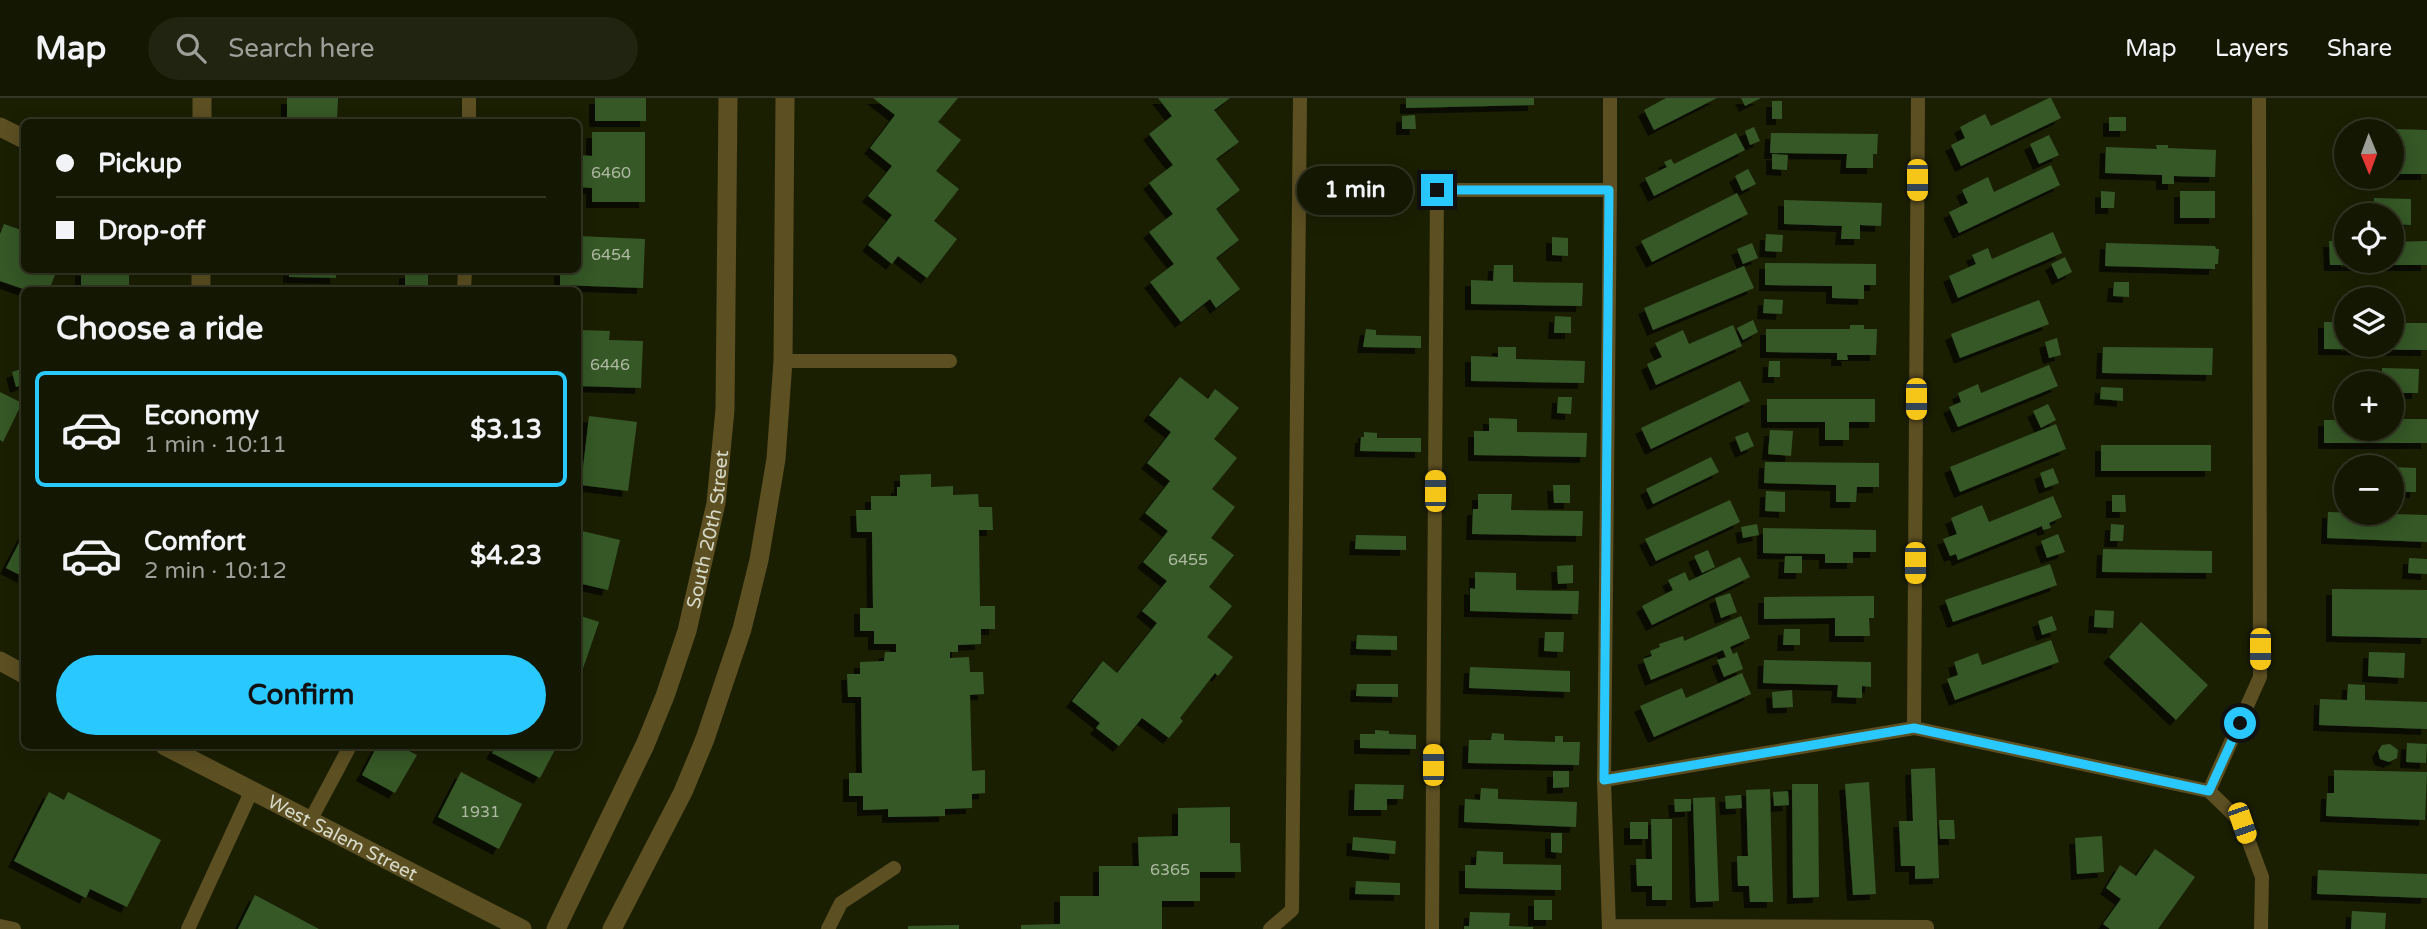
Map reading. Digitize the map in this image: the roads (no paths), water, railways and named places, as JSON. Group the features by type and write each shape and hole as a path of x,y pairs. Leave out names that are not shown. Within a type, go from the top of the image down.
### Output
{"street":[{"path":"202,98 202,119"},
{"name":"South 20th Street","path":"556,929 640,756 665,696 687,631 716,503 725,410 728,98"},
{"path":"612,929 683,792 717,706 742,629 759,560 776,459 783,361 785,98"},
{"path":"0,127 21,138"},
{"path":"0,661 21,672"},
{"name":"West Salem Street","path":"171,749 522,929"}],"lane":[{"path":"469,98 469,119"},
{"path":"1270,929 1292,910 1300,98"},
{"path":"1610,98 1604,780 1609,927 1927,929"},
{"path":"1914,728 1917,98"},
{"path":"2209,791 2260,677 2259,98"},
{"path":"1432,929 1437,190 1609,190"},
{"path":"783,361 950,361"},
{"path":"1604,780 1914,728 2209,791 2242,823 2262,877 2261,929"},
{"path":"310,821 348,749"},
{"path":"188,929 252,790"},
{"path":"828,929 841,903 894,868"},
{"path":"0,926 14,929"}]}
